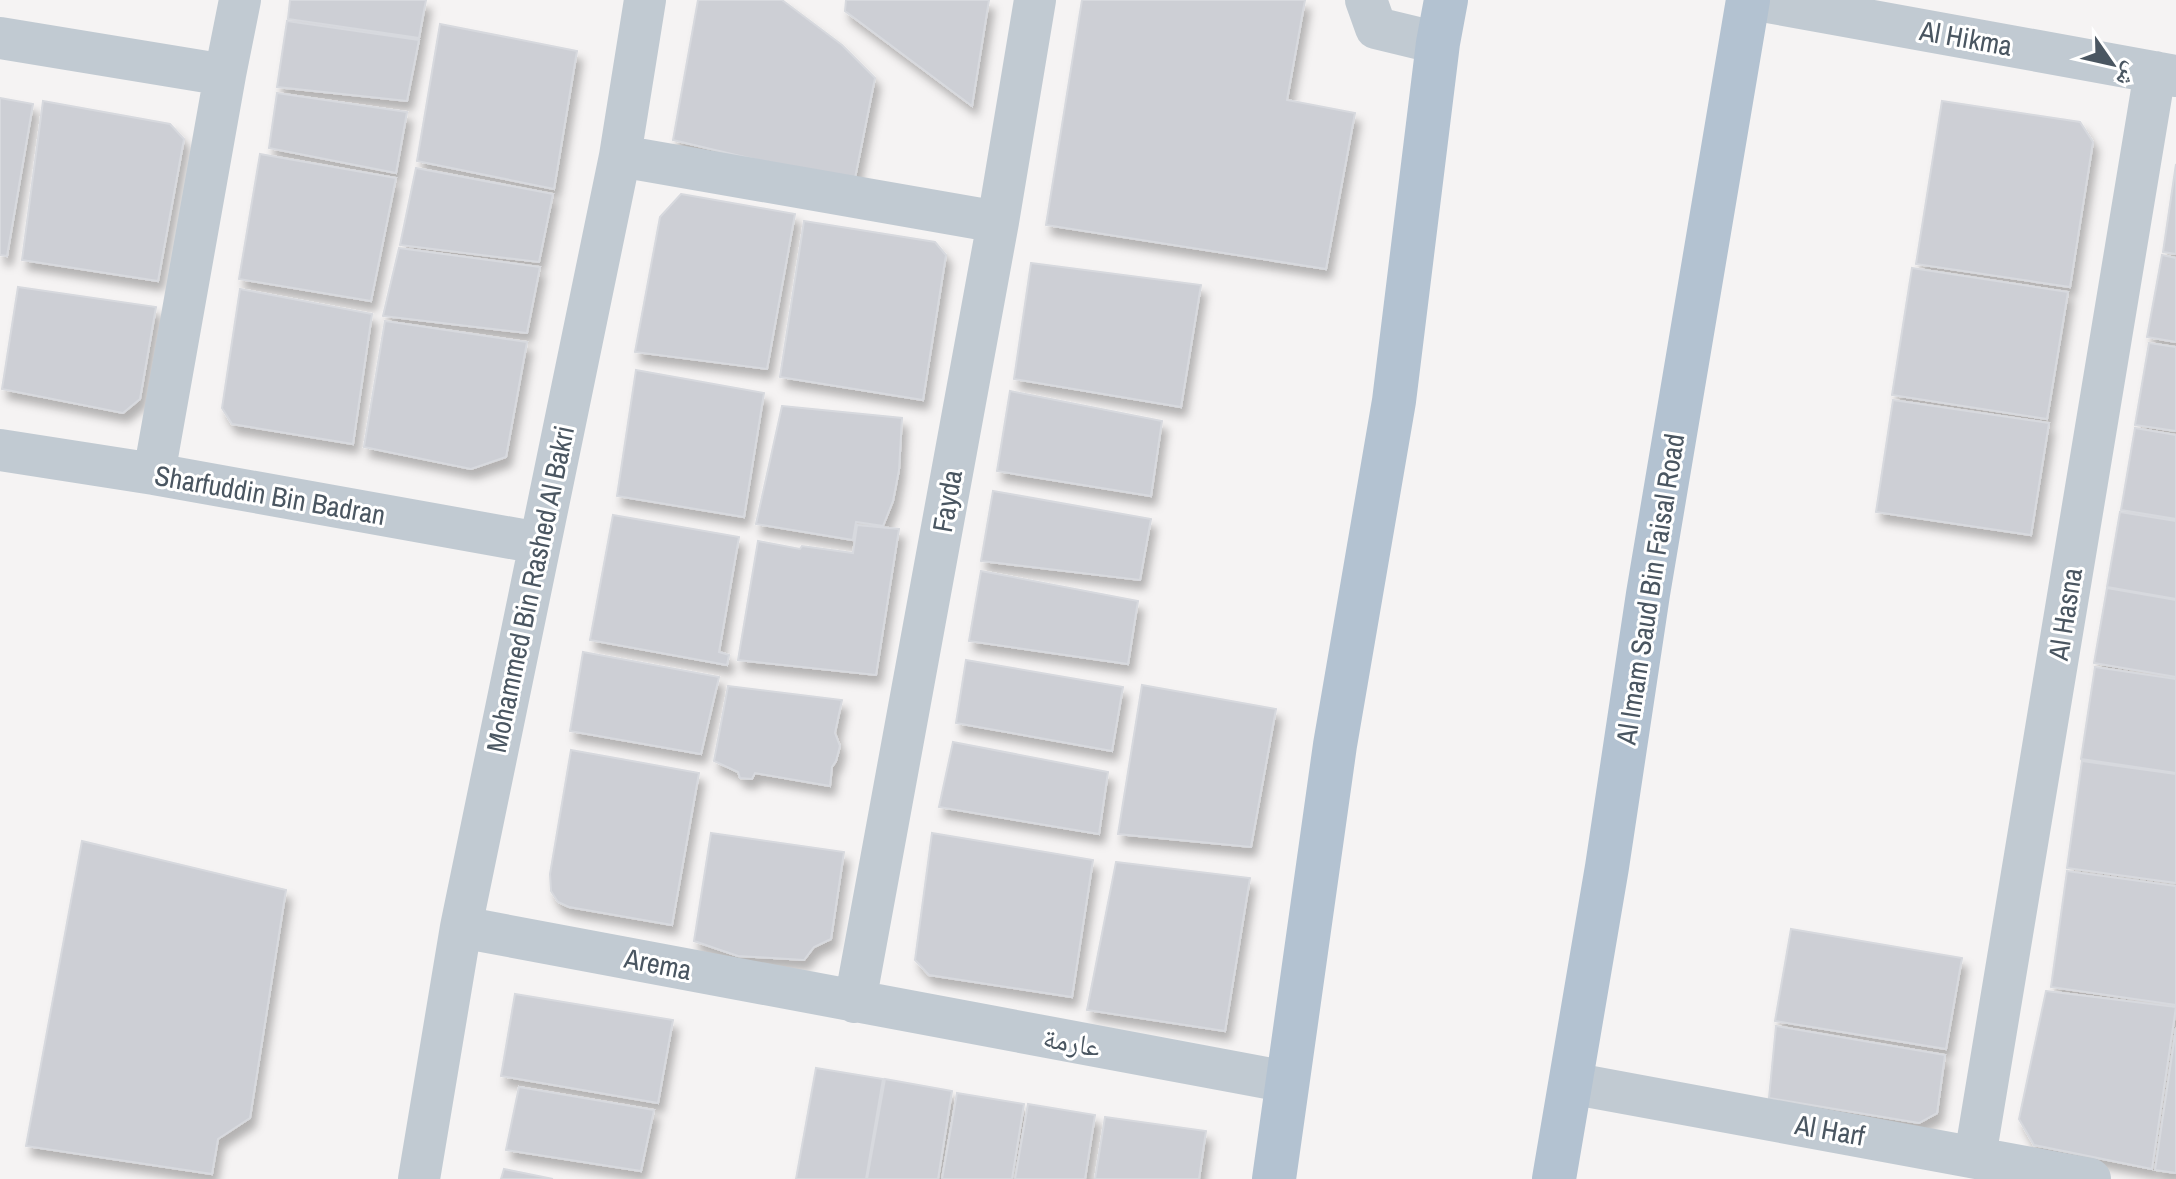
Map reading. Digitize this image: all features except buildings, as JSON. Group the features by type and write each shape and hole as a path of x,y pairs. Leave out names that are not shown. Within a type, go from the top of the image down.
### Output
{"main road":[{"path":"1274,1179 1335,745 1394,401 1438,43 1446,0"},
{"name":"Al Imam Saud Bin Faisal Road","path":"1554,1179 1748,0"}],"street":[{"path":"154,474 240,0"},
{"name":"Mohammed Bin Rashed Al Bakri","path":"419,1179 461,927 620,156 645,0"},
{"name":"Fayda","path":"855,1002 998,222 1035,0"},
{"path":"1366,0 1376,28 1438,43"},
{"name":"Al Hikma","path":"1757,0 2166,74"},
{"path":"0,38 225,75"},
{"name":"Al Hasna","path":"1975,1157 2166,74"},
{"path":"620,156 998,222"},
{"name":"Sharfuddin Bin Badran","path":"0,450 154,474 539,543"},
{"name":"Arema","path":"461,927 855,1002"},
{"name":"عارمة","path":"855,1002 1288,1082"},
{"name":"Al Harf","path":"1570,1083 2090,1179"}]}
